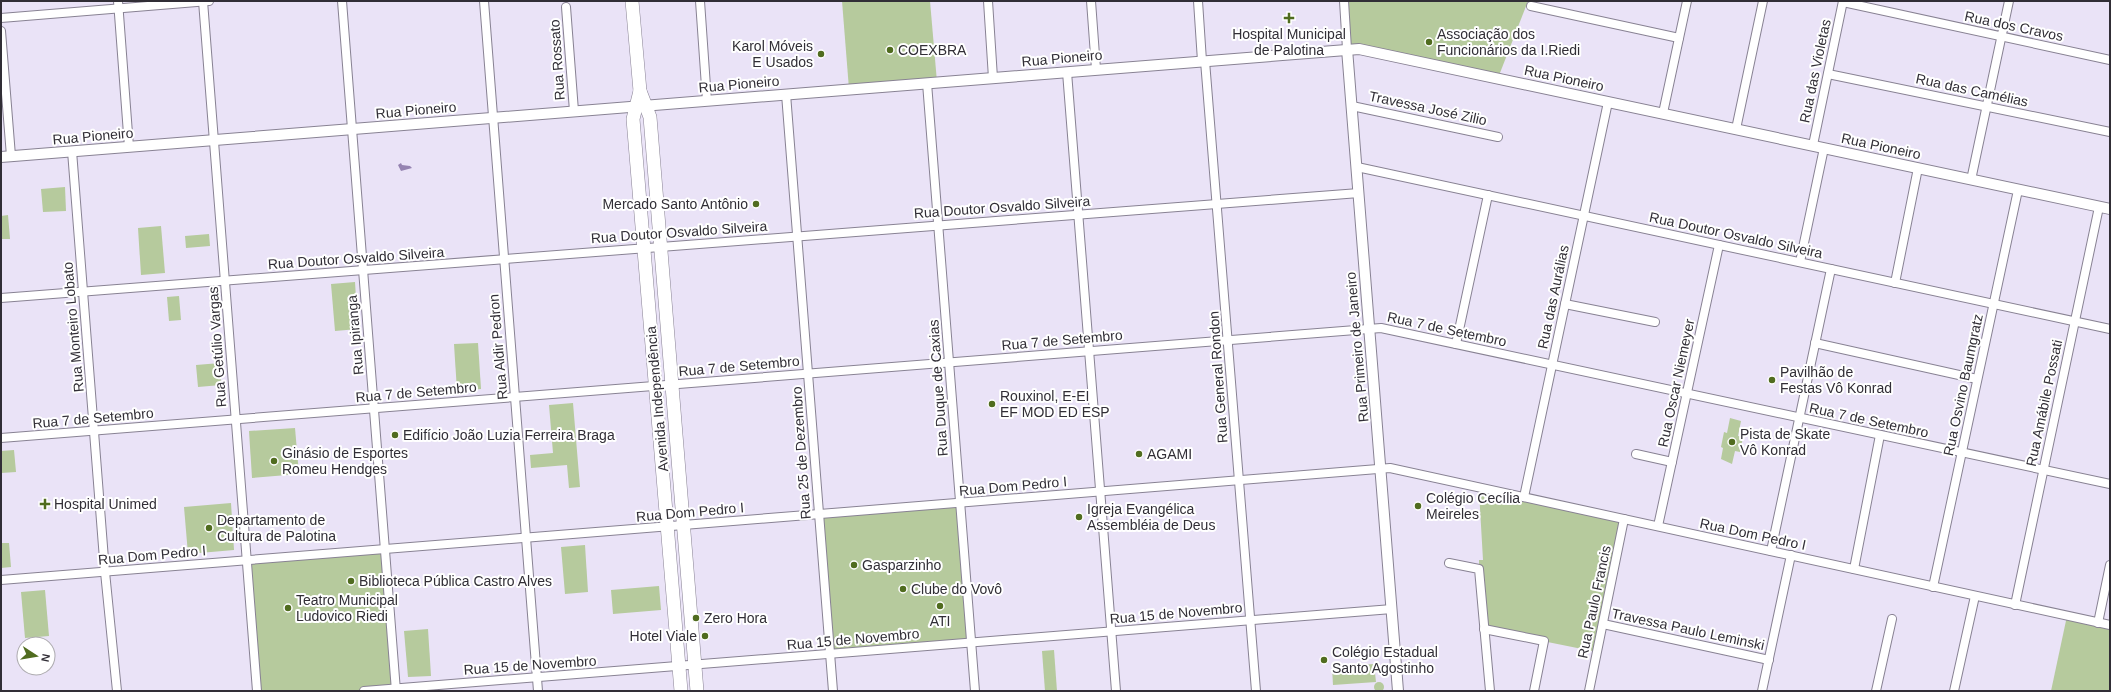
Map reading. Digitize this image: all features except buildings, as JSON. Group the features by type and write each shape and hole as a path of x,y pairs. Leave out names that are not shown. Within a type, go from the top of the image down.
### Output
{"main road":[{"path":"632,1 641,106"},
{"name":"Avenida Independência","path":"681,691 633,119 641,106 650,117 697,691"}],"street":[{"name":"Rua Getúlio Vargas","path":"203,1 257,691"},
{"path":"1,18 118,5 209,1"},
{"name":"Rua Ipiranga","path":"342,1 396,690"},
{"name":"Rua Aldir Pedron","path":"484,1 538,691"},
{"path":"700,1 707,101"},
{"path":"988,1 993,78"},
{"path":"1091,1 1096,69"},
{"name":"Rua General Rondon","path":"1198,1 1217,204 1256,691"},
{"name":"Rua Primeiro de Janeiro","path":"1344,1 1370,329 1385,468 1392,609 1398,691"},
{"path":"1663,113 1687,1"},
{"path":"1736,129 1763,1"},
{"path":"1971,180 2009,1"},
{"name":"Rua dos Cravos","path":"1843,2 2110,60"},
{"name":"Rua das Violetas","path":"1813,146 1843,2"},
{"path":"118,5 129,147"},
{"path":"1531,6 1679,38"},
{"name":"Rua Rossato","path":"566,7 574,111"},
{"path":"1,30 6,156"},
{"name":"Rua Pioneiro","path":"6,156 1347,49 1362,50 1663,113 2110,210"},
{"path":"1067,72 1116,691"},
{"name":"Rua das Camélias","path":"1828,74 2110,132"},
{"name":"Rua Duque de Caxias","path":"927,83 970,643 975,691"},
{"name":"Rua 25 de Dezembro","path":"786,94 833,691"},
{"name":"Rua das Aurálias","path":"1524,497 1608,102"},
{"name":"Travessa José Zilio","path":"1352,106 1498,137"},
{"path":"1800,262 1824,148"},
{"name":"Rua Monteiro Lobato","path":"72,151 105,572 117,691"},
{"name":"Rua Doutor Osvaldo Silveira","path":"1357,166 2110,330"},
{"path":"1895,283 1918,168"},
{"name":"Rua Osvino Baumgratz","path":"1933,587 2018,190"},
{"name":"Rua Doutor Osvaldo Silveira","path":"1,298 1359,193"},
{"path":"1456,344 1488,195"},
{"name":"Rua Amábile Possati","path":"2015,605 2099,207"},
{"name":"Rua Oscar Niemeyer","path":"1658,526 1719,245"},
{"path":"1771,551 1831,269"},
{"path":"1565,304 1655,322"},
{"name":"Rua 7 de Setembro","path":"1,438 1381,328 2110,484"},
{"path":"1815,343 1977,379"},
{"path":"1854,569 1880,435"},
{"path":"1636,454 1672,462"},
{"name":"Rua Dom Pedro I","path":"1,580 1385,468 2110,625"},
{"name":"Rua Paulo Francis","path":"1589,691 1624,519"},
{"path":"1762,691 1791,555"},
{"path":"1449,563 1479,569 1490,691"},
{"path":"2098,623 2110,565"},
{"path":"1954,691 1975,596"},
{"name":"Rua 15 de Novembro","path":"364,691 396,690 537,677 1392,609"},
{"path":"1876,691 1892,619"},
{"name":"Travessa Paulo Leminski","path":"1603,624 1769,660"},
{"path":"1484,629 1544,641 1534,691"}],"green space":[{"name":"COEXBRA","path":"842,1 930,1 937,82 849,89"},
{"name":"Associação dos Funcionários da I.Riedi","path":"1344,1 1528,1 1498,78 1347,49"},
{"path":"65,187 66,211 43,212 41,189"},
{"path":"8,215 10,239 1,239 1,216"},
{"path":"161,226 165,273 141,275 138,228"},
{"path":"209,234 210,246 186,248 185,236"},
{"path":"355,282 358,329 335,331 331,284"},
{"path":"179,296 181,320 169,321 167,297"},
{"path":"478,343 481,389 457,391 454,344"},
{"path":"220,363 221,385 198,387 196,365"},
{"path":"573,403 580,487 569,488 567,465 531,468 530,455 553,453 549,405"},
{"name":"Pista de Skate Vô Konrad","path":"1730,418 1741,421 1738,436 1743,437 1740,452 1735,451 1732,464 1721,459 1723,448 1721,447 1724,432 1727,433"},
{"name":"Ginásio de Esportes Romeu Hendges","path":"295,428 299,474 252,478 249,431"},
{"path":"14,450 16,472 1,473 1,451"},
{"path":"1479,491 1624,519 1597,652 1484,629 1479,569 1479,560 1483,560"},
{"name":"Departamento de Cultura de Palotina","path":"231,503 234,550 188,554 184,507"},
{"path":"960,503 970,643 830,654 819,515"},
{"path":"1,543 9,543 11,567 1,568"},
{"path":"585,545 588,592 565,594 561,547"},
{"path":"385,549 396,688 364,691 257,691 247,560"},
{"path":"659,586 661,610 613,614 611,590"},
{"path":"45,590 49,636 25,636 21,592"},
{"path":"2067,616 2110,625 2110,691 2051,691"},
{"path":"428,629 431,676 408,677 404,631"},
{"path":"1054,650 1057,691 1045,691 1042,651"},
{"path":"1374,664 1376,682 1333,685 1332,667"},
{"path":"1377,682 1381,682 1384,687 1381,692 1377,692 1374,689 1374,685"}],"shaded area":[{"path":"401,163 402,165 410,166 412,168 401,171 398,165"}],"place":[{"name":"Hospital Municipal de Palotina","path":"1289,18"},
{"name":"Associação dos Funcionários da I.Riedi","path":"1429,42"},
{"name":"COEXBRA","path":"890,50"},
{"name":"Karol Móveis E Usados","path":"821,54"},
{"name":"Mercado Santo Antônio","path":"756,204"},
{"name":"Pavilhão de Festas Vô Konrad","path":"1772,380"},
{"name":"Rouxinol, E-EI EF MOD ED ESP","path":"992,404"},
{"name":"Edifício João Luzia Ferreira Braga","path":"395,435"},
{"name":"Pista de Skate Vô Konrad","path":"1732,442"},
{"name":"AGAMI","path":"1139,454"},
{"name":"Ginásio de Esportes Romeu Hendges","path":"274,461"},
{"name":"Hospital Unimed","path":"45,504"},
{"name":"Colégio Cecília Meireles","path":"1418,506"},
{"name":"Igreja Evangélica Assembléia de Deus","path":"1079,517"},
{"name":"Departamento de Cultura de Palotina","path":"209,528"},
{"name":"Gasparzinho","path":"854,565"},
{"name":"Biblioteca Pública Castro Alves","path":"351,581"},
{"name":"Clube do Vovô","path":"903,589"},
{"name":"ATI","path":"940,606"},
{"name":"Teatro Municipal Ludovico Riedi","path":"288,608"},
{"name":"Zero Hora","path":"696,618"},
{"name":"Hotel Viale","path":"705,636"},
{"name":"Colégio Estadual Santo Agostinho","path":"1324,660"}]}
